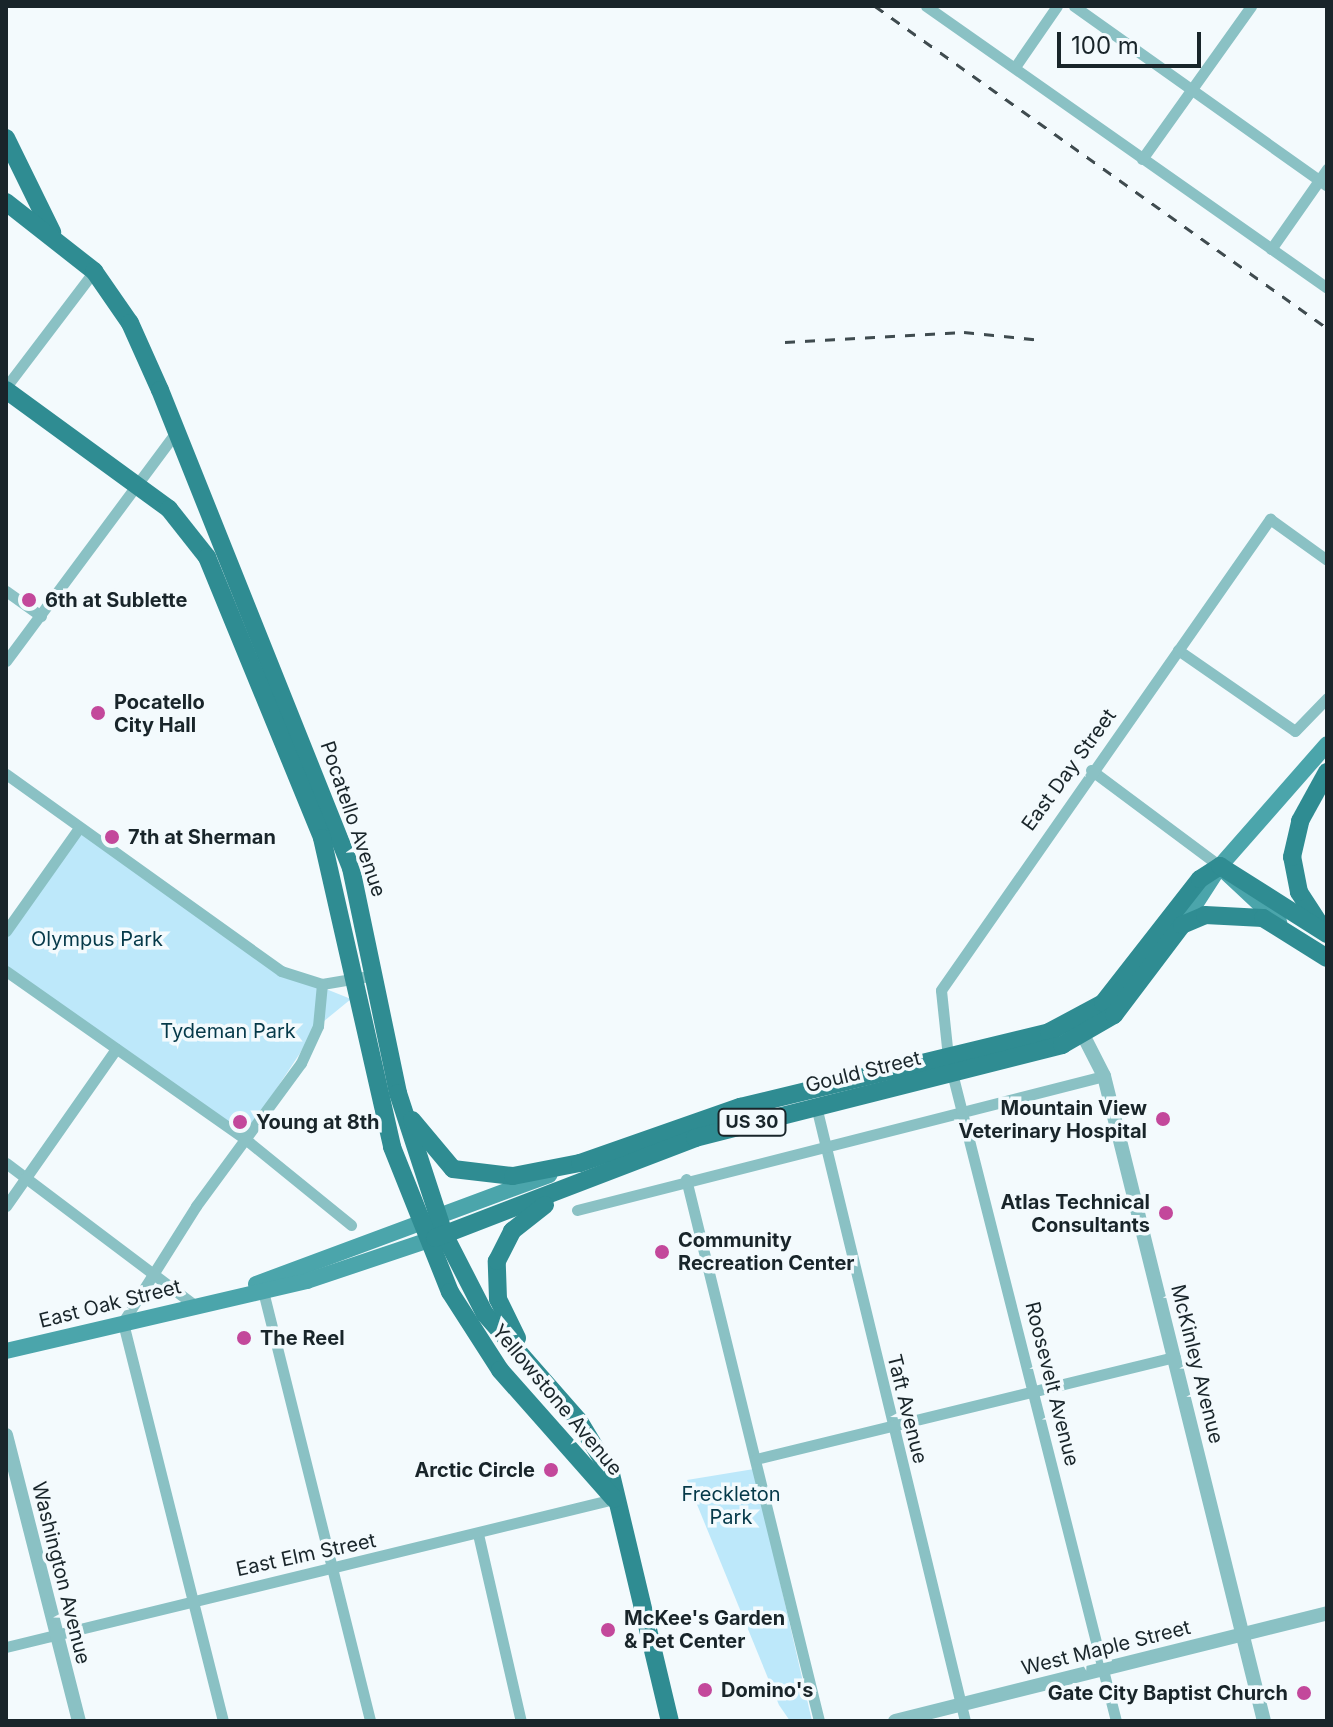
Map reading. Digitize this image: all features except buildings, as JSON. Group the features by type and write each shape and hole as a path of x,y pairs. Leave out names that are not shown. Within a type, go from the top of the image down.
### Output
{"main road":[{"path":"6,138 55,238"},
{"name":"Pocatello Avenue","path":"6,202 94,271 130,323 176,432 340,837 367,977 392,1147 433,1229"},
{"name":"Pocatello Avenue","path":"6,389 138,484 193,537 220,582 317,824 367,977 433,1229"},
{"path":"1182,925 1220,866 1327,744"},
{"path":"1326,933 1299,892 1292,857 1309,807 1327,772"},
{"path":"1220,866 1289,930 1327,958"},
{"path":"1220,866 1326,933"},
{"name":"US 30","path":"1080,1028 1200,879 1220,866"},
{"path":"1182,925 1224,911 1289,930"},
{"name":"US 30","path":"1080,1028 1114,1015 1182,925"},
{"name":"Gould Street","path":"433,1229 614,1168 1080,1028"},
{"name":"Gould Street","path":"433,1229 580,1163 718,1113 950,1065"},
{"name":"US 30","path":"398,1093 426,1145 459,1172 496,1178 580,1163"},
{"path":"538,1375 501,1311 500,1250 533,1212 614,1168"},
{"name":"East Oak Street","path":"6,1351 261,1286 433,1229"},
{"name":"Yellowstone Avenue","path":"433,1229 485,1314 592,1438 611,1474 614,1499 670,1721"},
{"name":"Yellowstone Avenue","path":"433,1229 482,1347 614,1499"}],"street":[{"path":"926,6 1327,288"},
{"path":"1015,67 1057,6"},
{"path":"1074,6 1323,183"},
{"path":"1142,159 1251,6"},
{"path":"1271,249 1323,183 1327,169"},
{"path":"6,389 94,271"},
{"path":"6,661 176,432"},
{"name":"East Day Street","path":"950,1065 941,990 950,967 1270,519 1327,560"},
{"path":"6,591 41,616"},
{"path":"1178,650 1295,731 1327,698"},
{"path":"1091,770 1220,866"},
{"path":"6,774 281,971 322,984 367,977"},
{"path":"6,931 79,828"},
{"path":"6,971 244,1138 351,1225"},
{"path":"223,1721 123,1322 153,1268 312,1044 322,984"},
{"name":"McKinley Avenue","path":"1080,1028 1104,1076 1264,1721"},
{"path":"6,1206 116,1049"},
{"name":"Roosevelt Avenue","path":"950,1065 966,1110 1116,1721"},
{"path":"577,1210 686,1179 1104,1076"},
{"name":"Taft Avenue","path":"816,1106 965,1721"},
{"path":"6,1163 153,1268 193,1304"},
{"path":"686,1179 819,1721"},
{"path":"261,1286 370,1721"},
{"path":"756,1459 1175,1357"},
{"name":"Washington Avenue","path":"6,1435 79,1721"},
{"name":"East Elm Street","path":"6,1647 614,1499"},
{"path":"478,1534 521,1721"},
{"name":"West Maple Street","path":"895,1721 1327,1613"}],"green space":[{"path":"79,828 281,971 351,999 318,1026 244,1138 6,971 6,931"},
{"name":"Freckleton Park","path":"754,1469 812,1721 790,1721 779,1705 687,1480"}],"railway":[{"path":"875,6 1327,328"},
{"path":"785,342 964,332 1042,340"}],"place":[{"name":"6th at Sublette","path":"29,600"},
{"name":"Pocatello City Hall","path":"98,713"},
{"name":"7th at Sherman","path":"112,837"},
{"name":"Mountain View Veterinary Hospital","path":"1163,1119"},
{"name":"Young at 8th","path":"240,1122"},
{"name":"Atlas Technical Consultants","path":"1166,1213"},
{"name":"Community Recreation Center","path":"662,1252"},
{"name":"The Reel","path":"244,1338"},
{"name":"Arctic Circle","path":"551,1470"},
{"name":"McKee's Garden & Pet Center","path":"608,1630"},
{"name":"Domino's","path":"705,1690"},
{"name":"Gate City Baptist Church","path":"1304,1693"}],"park label":[{"name":"Olympus Park","path":"97,939"},
{"name":"Tydeman Park","path":"228,1031"}]}
